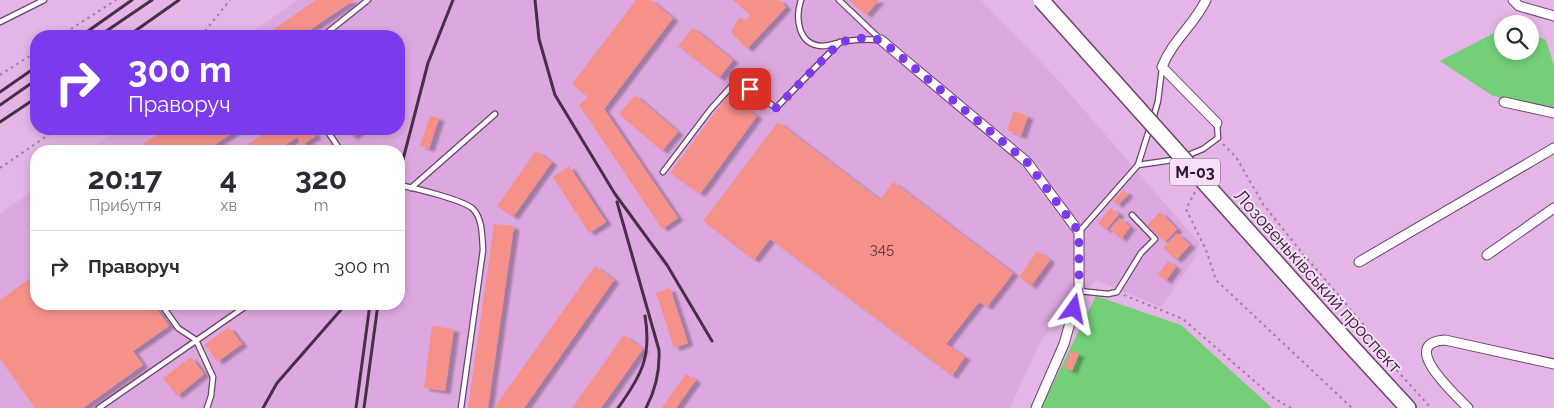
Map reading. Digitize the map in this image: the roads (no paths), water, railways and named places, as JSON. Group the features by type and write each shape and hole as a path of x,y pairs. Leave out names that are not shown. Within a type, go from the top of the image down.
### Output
{"highway":[{"name":"Лозовеньківський проспект","path":"1040,0 1408,408"}],"street":[{"path":"1206,0 1200,12 1168,52 1162,67 1217,124"},
{"path":"1513,0 1519,6 1554,16"},
{"path":"881,40 1027,162 1079,232 1079,291 1064,344 1036,408"},
{"path":"1504,102 1554,113"},
{"path":"1359,262 1554,148"},
{"path":"1487,255 1554,208"},
{"path":"1468,408 1433,370 1426,354 1427,348 1431,343 1445,340 1554,364"}],"lane":[{"path":"0,22 44,0"},
{"path":"330,30 368,0"},
{"path":"801,0 796,14 800,32 810,41 822,46 863,38 881,40"},
{"path":"839,0 881,40"},
{"path":"663,172 710,110 737,80 776,108 840,42"},
{"path":"1079,232 1138,164 1158,100 1162,67"},
{"path":"411,188 495,114"},
{"path":"1138,164 1174,161 1203,148 1218,138 1217,124"},
{"path":"405,186 463,203 473,209 482,231 483,250 460,408"},
{"path":"1079,291 1108,294 1117,292 1141,254 1155,239 1132,215"},
{"path":"165,310 178,328 196,340 212,377 211,396 207,408"},
{"path":"99,408 240,310"}],"railway":[{"path":"90,30 132,0"},
{"path":"108,30 152,0"},
{"path":"136,30 179,0"},
{"path":"405,152 428,63 453,0"},
{"path":"535,0 539,39 555,95 615,194 667,265 712,341"},
{"path":"0,92 30,71"},
{"path":"0,105 30,84"},
{"path":"0,122 30,102"},
{"path":"617,202 659,350 657,380 646,408"},
{"path":"263,408 277,383 341,310"},
{"path":"356,408 369,310"},
{"path":"364,408 377,310"},
{"path":"618,408 633,386 646,355 647,330 645,316"}]}
